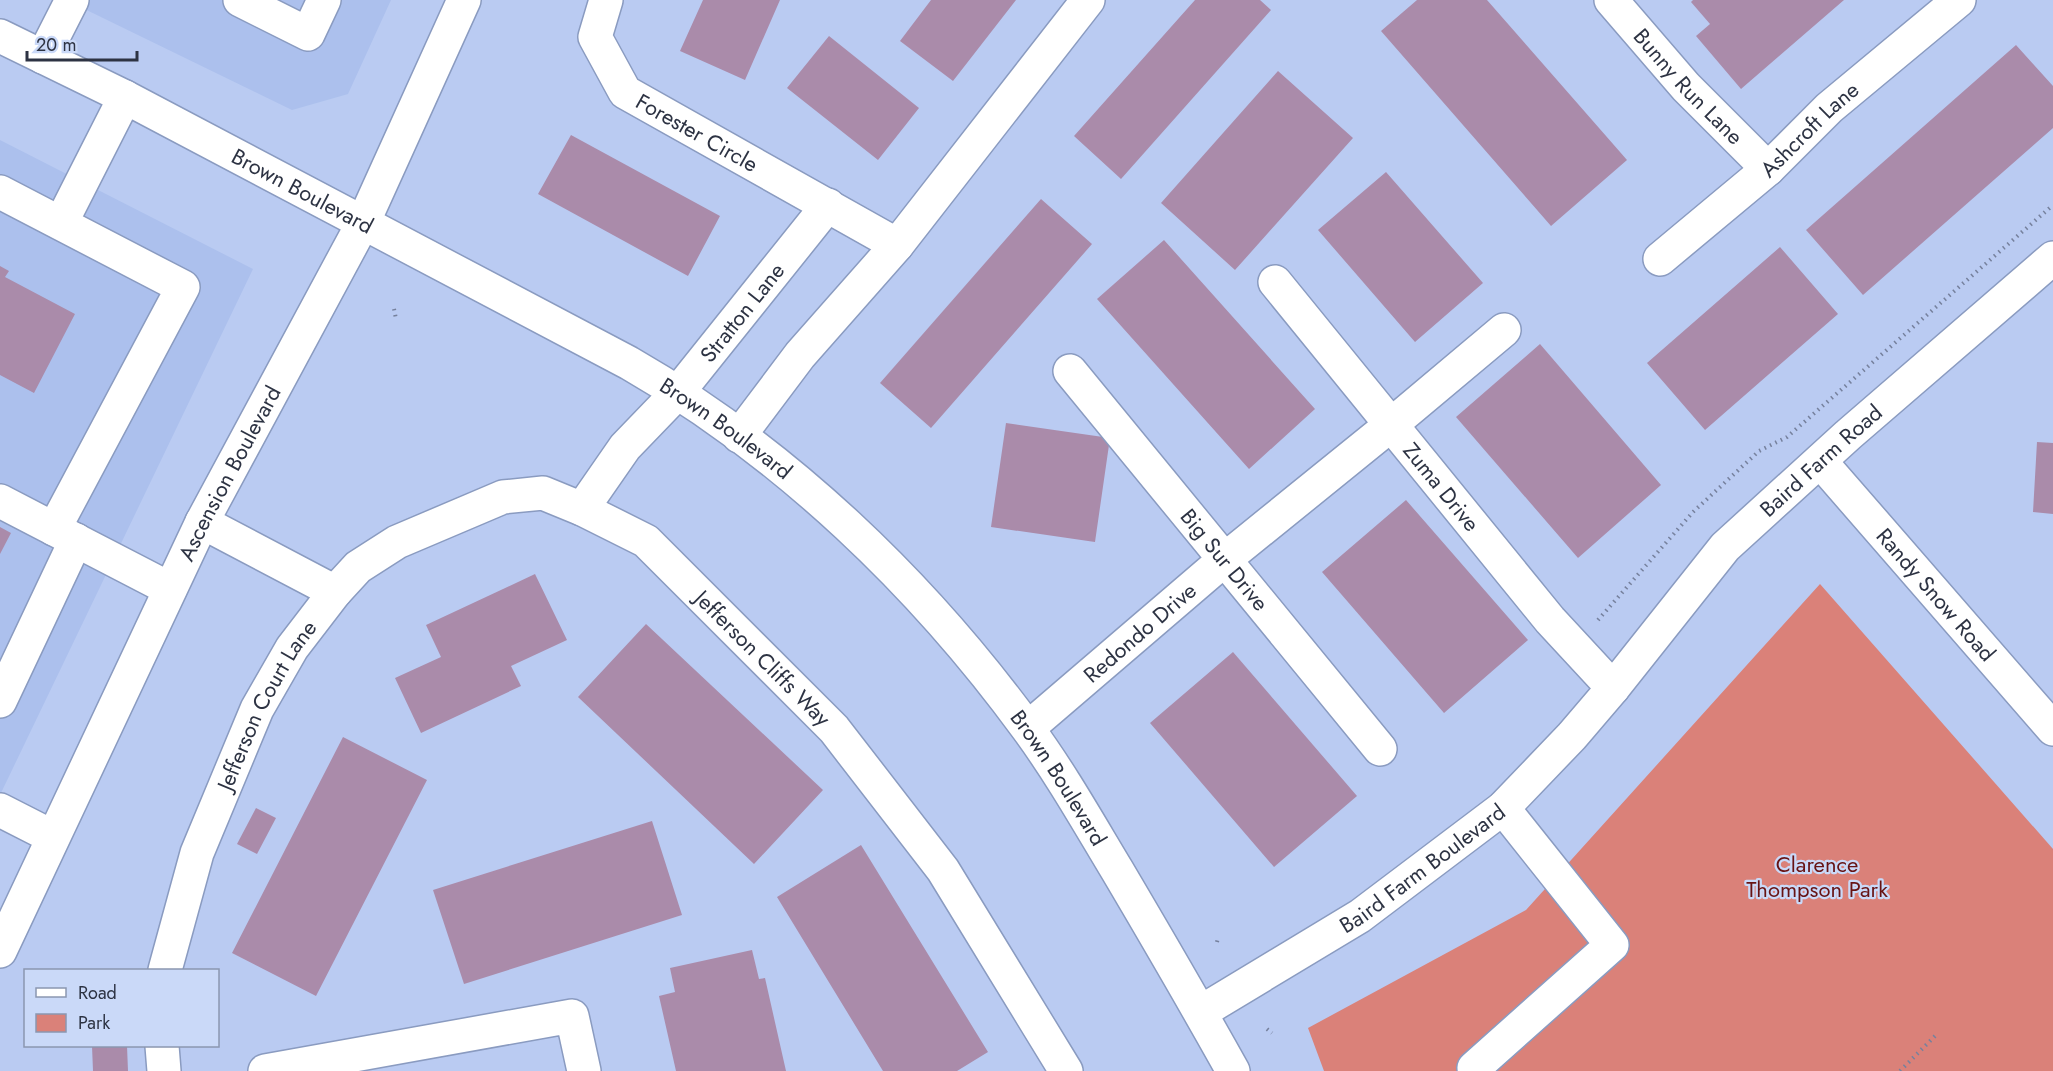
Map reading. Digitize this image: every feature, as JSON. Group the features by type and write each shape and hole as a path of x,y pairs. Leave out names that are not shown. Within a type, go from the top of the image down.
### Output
{"street":[{"path":"44,57 72,0"},
{"path":"240,0 308,34 324,0"},
{"name":"Ascension Boulevard","path":"0,951 202,522 363,223 464,0"},
{"name":"Forester Circle","path":"606,0 596,37 625,92 828,205"},
{"path":"739,436 800,355 897,245 1088,0"},
{"name":"Bunny Run Lane","path":"1611,0 1686,87 1768,168"},
{"name":"Ashcroft Lane","path":"1660,259 1768,168 1829,108 1959,0"},
{"name":"Brown Boulevard","path":"0,36 125,98 619,357 679,391 813,492 899,576 956,638 1028,728 1062,778 1201,1012 1233,1071"},
{"path":"61,223 125,98"},
{"path":"0,192 183,287 65,535 0,701"},
{"path":"828,205 897,245"},
{"name":"Stratton Lane","path":"582,509 625,447 679,391 828,205"},
{"name":"Baird Farm Road","path":"1613,688 1725,547 1820,460 2053,258"},
{"name":"Zuma Drive","path":"1275,282 1550,621 1613,688"},
{"name":"Redondo Drive","path":"1028,728 1224,560 1504,330"},
{"name":"Big Sur Drive","path":"1070,371 1380,749"},
{"name":"Randy Snow Road","path":"1820,460 2053,729"},
{"name":"Jefferson Cliffs Way","path":"335,592 358,567 397,542 503,497 543,493 582,509 646,541 834,729 943,870 1066,1071"},
{"path":"0,501 170,589"},
{"path":"202,522 335,592"},
{"name":"Jefferson Court Lane","path":"165,969 197,853 256,709 292,648 335,592"},
{"name":"Baird Farm Boulevard","path":"1201,1012 1360,916 1503,808 1572,736 1613,688"},
{"path":"1474,1068 1612,945 1503,808"},
{"path":"0,810 53,837"},
{"path":"265,1071 572,1016 584,1071"},
{"path":"162,1047 164,1071"}],"path":[{"path":"1594,624 1693,512 1759,450 1787,437 2053,205"},
{"path":"394,309 396,319"},
{"path":"1266,1029 1272,1033"},
{"path":"1900,1071 1938,1033"}],"shaded area":[{"path":"66,0 391,0 348,94 292,110"},
{"path":"0,140 253,269 0,795"}],"green space":[{"name":"Clarence Thompson Park","path":"1820,584 2053,849 2053,1071 1324,1071 1308,1028 1526,910"}],"building":[{"path":"703,0 780,0 745,80 680,51"},
{"path":"931,0 1016,0 953,81 900,41"},
{"path":"1195,0 1260,0 1271,10 1121,179 1074,136"},
{"path":"1417,0 1487,0 1627,160 1551,226 1381,31"},
{"path":"1693,0 1844,0 1741,89 1696,36 1710,24 1691,2"},
{"path":"829,36 919,108 878,160 787,88"},
{"path":"2016,45 2053,86 2053,128 1863,295 1806,230"},
{"path":"1278,71 1353,138 1235,270 1161,203"},
{"path":"571,135 720,216 688,276 538,194"},
{"path":"1386,172 1483,283 1415,342 1318,230"},
{"path":"1041,199 1092,244 931,428 880,383"},
{"path":"1164,240 1315,409 1249,469 1097,299"},
{"path":"1780,247 1838,314 1705,430 1647,363"},
{"path":"0,266 9,271 5,277 75,314 34,393 0,375"},
{"path":"1540,344 1661,485 1578,558 1456,417"},
{"path":"1006,423 1110,438 1095,542 991,527"},
{"path":"2037,442 2053,443 2053,514 2033,512"},
{"path":"1406,500 1528,640 1444,713 1322,572"},
{"path":"0,527 11,533 0,554"},
{"path":"535,574 567,640 511,666 521,686 421,733 395,678 441,657 426,625"},
{"path":"646,624 823,790 754,864 578,697"},
{"path":"1233,652 1357,796 1274,867 1150,723"},
{"path":"343,737 427,780 316,996 232,953"},
{"path":"256,808 276,818 257,854 237,844"},
{"path":"652,821 682,915 464,984 433,890"},
{"path":"861,845 988,1052 957,1071 883,1071 777,897"},
{"path":"752,950 759,979 765,978 786,1071 676,1071 659,996 675,992 670,968"},
{"path":"92,1047 127,1047 128,1071 93,1071"}]}
